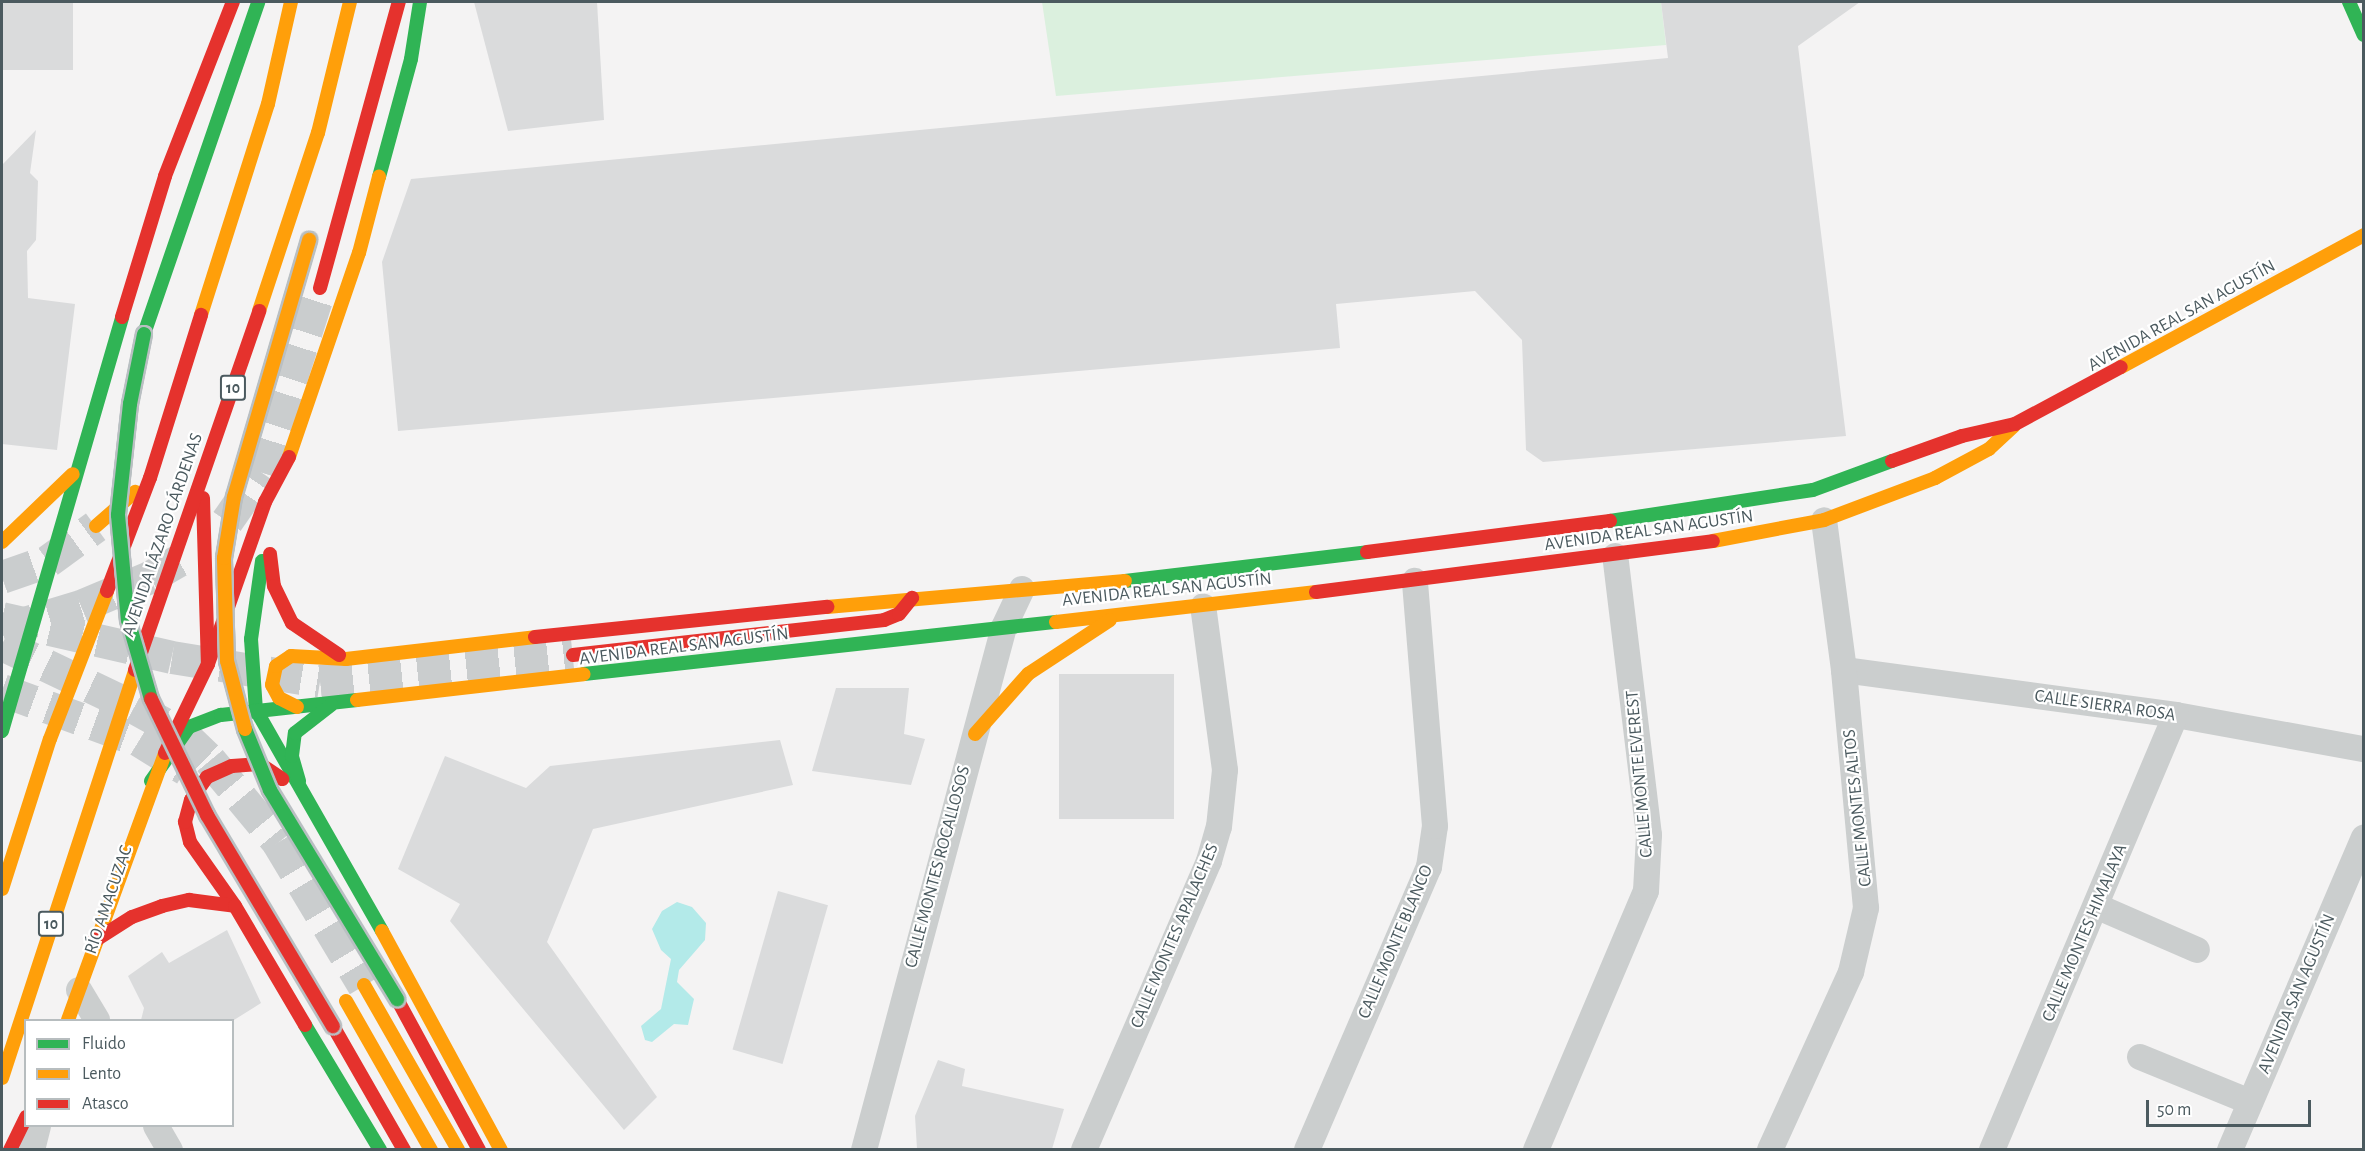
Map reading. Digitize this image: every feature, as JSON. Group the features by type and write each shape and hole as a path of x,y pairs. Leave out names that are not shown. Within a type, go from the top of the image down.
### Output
{"main road":[{"path":"210,130 227,24 233,2"},
{"path":"258,2 210,130 144,334 128,416 118,515 126,609 143,677 158,720 197,797 404,1149"},
{"name":"AVENIDA LÁZARO CÁRDENAS","path":"2,888 50,739 150,478 268,104 291,2"},
{"name":"AVENIDA LÁZARO CÁRDENAS","path":"2,1078 318,134 350,2"},
{"path":"320,288 399,2"},
{"path":"420,2 411,59 360,253 279,480 251,639 256,710 402,964 501,1149"},
{"path":"2349,2 2364,35"},
{"path":"2,731 73,474 165,176 227,24"},
{"path":"311,235 234,497 224,558 227,661 240,718 270,790 397,999 479,1149"},
{"name":"AVENIDA REAL SAN AGUSTÍN","path":"151,781 189,728 205,719 256,710 331,705 1415,581 1615,556 1824,520 1964,464 1989,449 2015,424 2364,235"},
{"name":"AVENIDA REAL SAN AGUSTÍN","path":"297,707 274,691 272,677 279,662 311,654 346,659 912,598 1286,564 1760,501 1813,490 1980,430 2015,424"},
{"path":"2,542 73,474"},
{"path":"203,475 207,664"},
{"path":"96,526 150,478"},
{"path":"151,781 207,664 261,513 279,480"},
{"path":"268,534 274,586 291,623 346,659"},
{"path":"573,655 884,620 899,614 912,598"},
{"path":"975,734 1028,674 1060,648 1122,614"},
{"path":"302,792 292,756 294,736 306,720 331,705"},
{"path":"302,792 260,765 245,763 207,777 191,800 185,822 190,842 235,906 380,1149"},
{"name":"RÍO AMACUZAC","path":"68,1019 151,781"},
{"path":"94,941 132,917 162,906 189,900 235,906"},
{"path":"364,985 458,1149"},
{"path":"346,1001 431,1149"},
{"path":"10,1149 24,1121"}],"street":[{"name":"CALLE MONTES ALTOS","path":"1770,1149 1851,972 1864,919 1867,887 1844,670 1824,520"},
{"name":"CALLE MONTE EVEREST","path":"1536,1149 1646,891 1649,835 1615,556"},
{"name":"CALLE MONTE BLANCO","path":"1307,1149 1425,879 1434,841 1415,581"},
{"name":"CALLE MONTES ROCALLOSOS","path":"864,1149 1004,627 1022,589"},
{"name":"CALLE MONTES APALACHES","path":"1084,1149 1209,861 1218,827 1225,770 1203,606"},
{"name":"CALLE SIERRA ROSA","path":"1844,670 2176,715 2364,749"},
{"name":"CALLE MONTES HIMALAYA","path":"1992,1149 2176,715"},
{"name":"AVENIDA SAN AGUSTÍN","path":"2230,1149 2364,838"},
{"path":"2096,906 2198,950"},
{"path":"79,990 96,1019"},
{"path":"2140,1057 2250,1102"},
{"path":"32,1149 38,1127"},
{"path":"157,1127 170,1149"}],"green space":[{"path":"1042,2 1661,2 1666,45 1056,96"}],"water":[{"path":"677,902 692,907 706,923 705,940 679,970 677,982 694,999 688,1025 674,1024 652,1042 645,1040 641,1026 661,1009 671,959 661,950 652,929 662,911"}],"building":[{"path":"2,2 73,2 73,70 2,70"},
{"path":"474,2 597,2 604,120 508,131"},
{"path":"1661,2 1860,2 1798,46 1846,436 1543,462 1526,450 1522,340 1475,291 1336,304 1340,348 398,431 382,262 411,179 1668,58"},
{"path":"36,130 30,173 38,181 36,240 27,251 28,298 75,304 57,450 2,444 2,165"},
{"path":"1059,674 1174,674 1174,819 1059,819"},
{"path":"836,688 909,688 904,734 925,739 911,785 812,771"},
{"path":"780,740 793,785 593,829 547,942 657,1097 624,1130 450,921 460,904 398,869 445,756 526,788 550,766"},
{"path":"778,891 828,905 783,1064 733,1050"},
{"path":"227,930 261,1003 234,1020 141,1019 144,1008 128,976 162,952 169,963"},
{"path":"938,1060 965,1069 962,1086 1064,1109 1052,1149 917,1149 915,1116"}],"tunnel":[{"path":"227,521 261,472 320,288"},
{"path":"2,577 48,561 96,526"},
{"path":"2,630 81,606 150,577 188,555"},
{"path":"2,618 172,657 320,681 573,655"},
{"path":"2,644 134,707 183,734 210,760 278,842 364,985"},
{"path":"2,690 139,740 186,769"}],"traffic: fast":[{"path":"144,334 258,2"},
{"path":"379,177 411,59 420,2"},
{"path":"2349,2 2364,35"},
{"path":"2,731 122,317"},
{"path":"144,334 130,404 118,515 128,620 151,699"},
{"path":"1610,521 1813,490 1892,461"},
{"path":"1125,581 1367,552"},
{"path":"262,561 251,639 256,710 382,931"},
{"path":"584,674 1056,622"},
{"path":"151,781 189,727 221,715 357,700"},
{"path":"299,781 292,756 295,733 331,705"},
{"path":"245,729 270,790 397,999"},
{"path":"305,1025 380,1150"}],"traffic: slow":[{"path":"201,315 268,104 291,2"},
{"path":"259,311 318,133 350,2"},
{"path":"289,457 359,253 379,177"},
{"path":"2121,367 2364,235"},
{"path":"245,729 227,661 224,558 234,497 309,240"},
{"path":"1713,541 1824,520 1935,478 1989,449 2014,426"},
{"path":"2,542 73,474"},
{"path":"96,526 135,492"},
{"path":"827,607 1125,581"},
{"path":"2,889 50,739 107,591"},
{"path":"1056,622 1316,592"},
{"path":"975,734 1028,674 1110,620"},
{"path":"297,707 279,698 272,685 276,666 291,656 346,659 535,637"},
{"path":"2,1078 135,670"},
{"path":"357,700 584,674"},
{"path":"68,1019 165,753"},
{"path":"382,931 501,1150"},
{"path":"364,985 458,1150"},
{"path":"346,1001 431,1150"}],"traffic: jam":[{"path":"122,317 165,176 233,2"},
{"path":"320,288 399,2"},
{"path":"135,670 259,311"},
{"path":"107,591 150,478 201,315"},
{"path":"1892,461 1962,436 2015,424 2121,367"},
{"path":"165,753 208,664 265,502 289,457"},
{"path":"203,498 208,664"},
{"path":"1367,552 1610,521"},
{"path":"1316,592 1713,541"},
{"path":"270,554 274,586 292,623 339,655"},
{"path":"573,655 884,620 899,614 912,598"},
{"path":"535,637 827,607"},
{"path":"151,699 207,815 333,1026"},
{"path":"235,906 190,842 185,822 191,800 207,777 232,766 260,764 282,779"},
{"path":"94,941 132,917 162,906 189,900 235,906 305,1025"},
{"path":"397,999 479,1150"},
{"path":"333,1026 404,1150"},
{"path":"10,1150 24,1121"}]}
